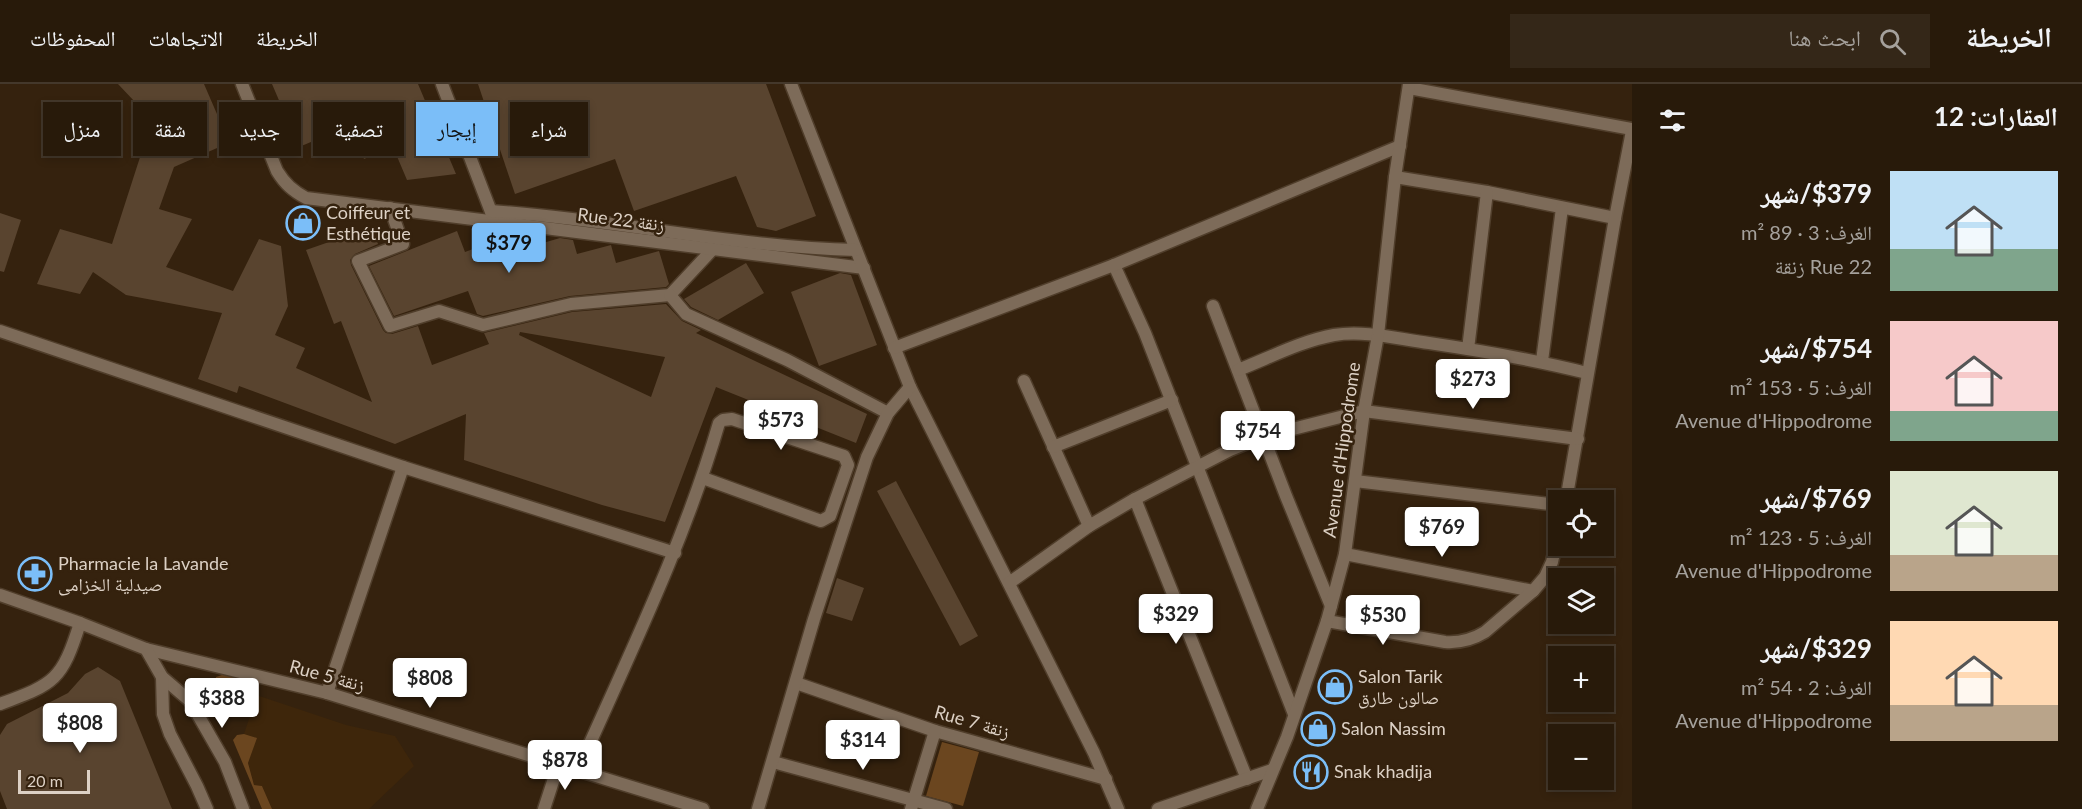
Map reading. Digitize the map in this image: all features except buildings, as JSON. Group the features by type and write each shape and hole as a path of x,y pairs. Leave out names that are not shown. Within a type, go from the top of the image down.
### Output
{"street":[{"name":"Rue 22 زنقة","path":"242,84 277,171 293,191 306,198 390,208 493,216 712,250 864,268"},
{"path":"442,84 493,216 546,214 654,230 819,249 856,250"},
{"path":"791,84 910,387 1106,778 1118,809"},
{"path":"1409,86 1632,130 1587,373 1568,490"},
{"name":"Avenue d'Hippodrome","path":"1257,809 1327,621 1344,554 1364,411 1378,335 1395,177 1409,86"},
{"path":"894,348 1114,265 1400,146"},
{"path":"1395,177 1487,192 1615,218"},
{"path":"1468,349 1487,192"},
{"path":"390,208 403,244 358,261 390,326 439,311 483,325 571,304 670,295 712,250"},
{"path":"1542,361 1562,208"},
{"path":"1114,265 1172,400 1294,714"},
{"path":"670,295 686,314 787,360 888,413"},
{"path":"1213,306 1331,606"},
{"path":"0,331 404,467 675,553"},
{"path":"1239,370 1309,342 1334,335 1378,335 1542,361 1587,373"},
{"path":"1024,381 1089,526"},
{"path":"758,809 814,619 867,457 888,413 910,387"},
{"path":"1053,447 1172,400"},
{"path":"1009,584 1089,526 1135,499 1197,466 1264,436 1364,411 1578,439"},
{"path":"578,770 675,553 703,478 719,423 727,418 844,456 848,465 830,516 821,520 703,478"},
{"path":"327,693 404,467"},
{"path":"1355,481 1548,504"},
{"path":"1135,499 1247,779"},
{"path":"1344,554 1533,591"},
{"path":"1327,621 1445,642 1464,641 1485,632 1533,591 1549,570 1553,556"},
{"name":"Rue 5 زنقة","path":"0,595 146,649 327,693 559,763 696,808"},
{"path":"0,704 41,689 56,678 69,657 80,623"},
{"path":"146,649 162,677 190,701 225,762 243,809"},
{"path":"162,677 163,714 170,734 207,809"},
{"name":"Rue 7 زنقة","path":"796,683 935,731 1106,778"},
{"path":"913,805 935,731"},
{"path":"773,762 913,805 946,809"},
{"path":"544,809 559,763"},
{"path":"1158,809 1272,770"}],"shaded area":[{"path":"228,673 254,678 249,692 244,691 238,712 225,708 216,697 216,677"},
{"path":"244,691 346,725 395,736 414,766 369,809 272,809 262,786 254,785 248,763 256,738 244,734 251,713 238,708"},
{"path":"244,734 257,738 248,763 254,785 262,786 272,809 262,809 233,740 237,735"},
{"path":"942,742 979,752 963,806 926,796"}],"place":[{"name":"Coiffeur et Esthétique","path":"303,223"},
{"name":"Pharmacie la Lavande صيدلية الخزامى","path":"35,574"},
{"name":"Salon Tarik صالون طارق","path":"1335,687"},
{"name":"Salon Nassim","path":"1318,729"},
{"name":"Snak khadija","path":"1311,772"}]}
